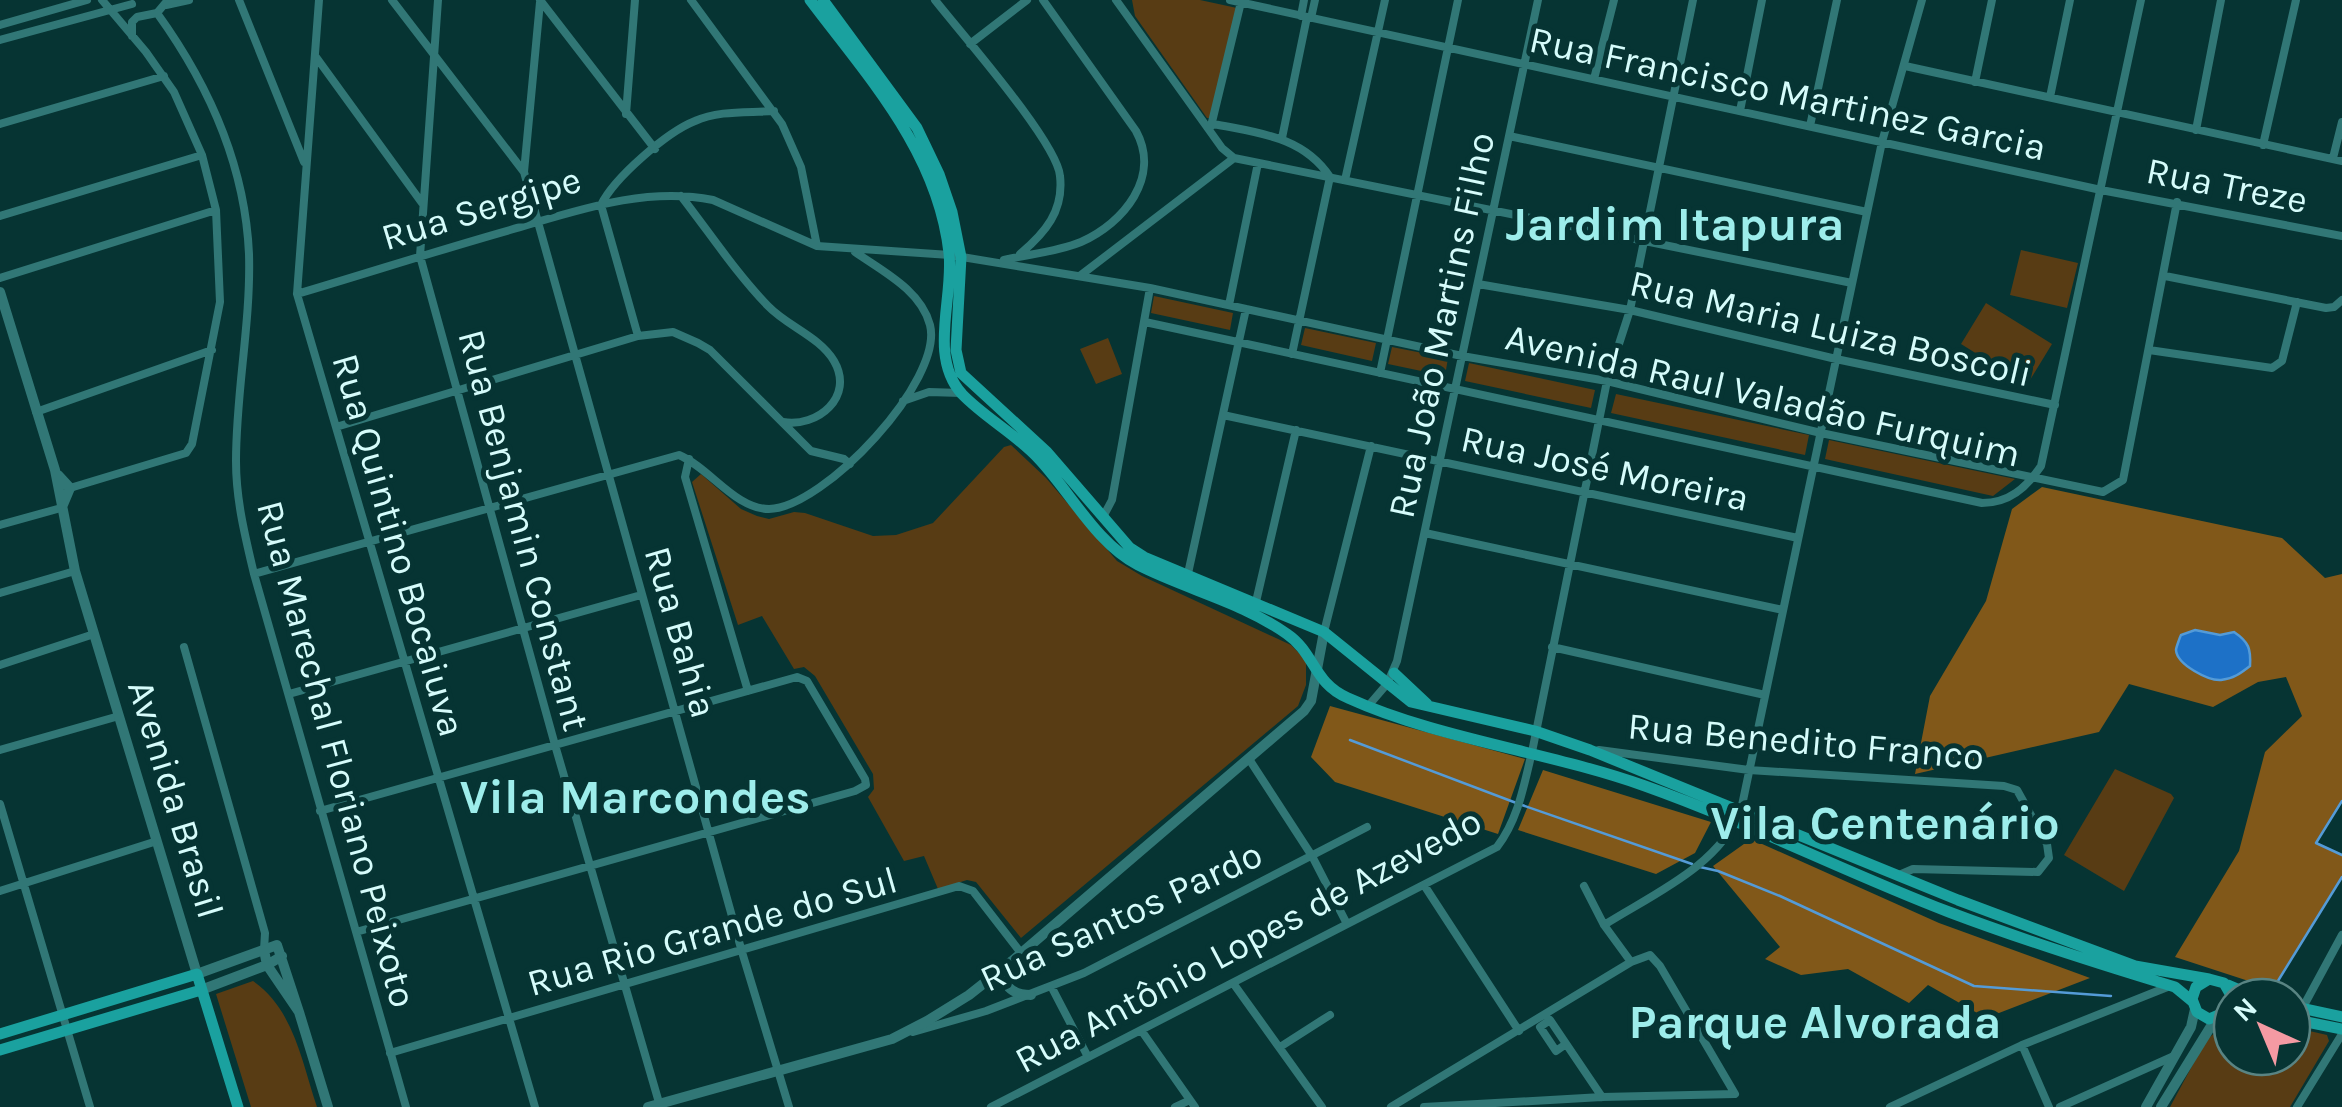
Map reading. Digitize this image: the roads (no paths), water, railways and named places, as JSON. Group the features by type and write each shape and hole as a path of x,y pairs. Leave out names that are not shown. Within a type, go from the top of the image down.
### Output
{"main road":[{"path":"810,0 826,4 917,128 948,200 956,256 952,362"},
{"path":"956,256 945,330 952,362 968,393 1038,457 1119,553 1254,609 1324,632 1389,674 1411,702 1535,731 1590,750 2135,966 2212,980"},
{"path":"968,393 1047,452 1130,548 1187,580"},
{"path":"1254,609 1300,644 1315,674 1344,697 1395,716 1584,764 1950,912 2170,986 2203,1016 2212,1013"},
{"path":"1584,764 1590,750"},
{"path":"0,1034 197,974"},
{"name":"Avenida Brasil","path":"197,974 238,1107"},
{"path":"2194,1005 2196,987 2209,979"},
{"path":"0,1050 201,990"},
{"path":"2312,1010 2342,1017"},
{"path":"2312,1024 2342,1032"}],"street":[{"path":"0,25 87,0"},
{"path":"0,525 61,508 70,488 186,453 192,444 212,350 220,302 216,210 202,155 164,76 102,0"},
{"path":"132,36 132,22 158,13 167,3 189,0"},
{"name":"Rua Quintino Bocaiuva","path":"239,0 306,166 297,294 535,1107"},
{"path":"306,166 319,0"},
{"path":"392,0 524,172"},
{"name":"Rua Benjamin Constant","path":"438,0 420,256 656,1106"},
{"path":"524,172 540,0"},
{"path":"540,0 656,149"},
{"path":"626,114 635,0"},
{"path":"691,0 774,112 801,167 817,246"},
{"path":"934,0 1044,139 1057,162 1060,193 1047,236 1047,250"},
{"path":"970,44 1027,0"},
{"path":"999,262 1080,242 1120,214 1142,183 1146,158 1136,131 1043,0"},
{"path":"1116,0 1210,126 1222,148 1234,158 1852,284"},
{"path":"1127,0 1134,22"},
{"name":"Rua Francisco Martinez Garcia","path":"1230,0 2101,190"},
{"path":"1304,0 1306,17"},
{"path":"1282,138 1306,17 1315,0"},
{"path":"1345,180 1384,0"},
{"path":"1380,373 1458,0"},
{"name":"Rua João Martins Filho","path":"1389,674 1425,533 1538,0"},
{"path":"1594,80 1614,0"},
{"name":"Rua Antônio Lopes de Azevedo","path":"990,1107 1497,848 1508,834 1532,752 1607,381 1630,310 1692,0"},
{"path":"1740,111 1762,0"},
{"path":"1810,126 1837,0"},
{"path":"1604,924 1705,860 1730,834 1741,810 1882,142 1922,0"},
{"path":"1975,82 1992,0"},
{"path":"2050,97 2070,0"},
{"path":"2142,0 2041,466 2032,478 2103,492 2123,480 2177,202"},
{"path":"2196,130 2222,0"},
{"path":"2262,145 2296,0"},
{"path":"0,40 131,2 147,15"},
{"path":"1210,126 1240,2"},
{"name":"Rua Marechal Floriano Peixoto","path":"158,13 206,92 232,154 242,194 249,280 236,458 238,501 254,574 406,1107"},
{"path":"316,57 422,204"},
{"path":"1905,66 2338,160 2342,122"},
{"path":"0,124 164,76"},
{"name":"Rua Sergipe","path":"297,294 601,205 620,179 694,121 733,112 774,112"},
{"path":"292,128 304,123 310,114"},
{"path":"1210,126 1282,138 1298,145 1330,177 1292,354"},
{"path":"1509,136 1868,212"},
{"path":"0,216 202,155"},
{"path":"1082,276 1234,158"},
{"path":"1229,306 1258,163"},
{"name":"Rua Bahia","path":"524,172 640,595 789,1107"},
{"name":"Rua Treze","path":"2101,190 2342,236"},
{"name":"Avenida Raul Valadão Furquim","path":"601,205 655,195 714,200 817,246 956,256 1150,288 1462,356 1607,381 1821,433 2032,478"},
{"path":"680,196 769,307 836,363 840,384 828,410 810,422 783,422"},
{"path":"601,205 638,336"},
{"path":"0,278 216,210"},
{"path":"1016,257 1054,217"},
{"path":"254,574 679,455 746,504 766,509 800,500 850,464 876,438 903,401 924,362 931,334 914,296 851,250"},
{"path":"2165,276 2334,308 2342,300"},
{"name":"Rua Maria Luiza Boscoli","path":"1478,284 1630,310 2054,405"},
{"path":"1103,517 1112,500 1150,288"},
{"name":"Avenida Brasil","path":"0,292 4,318 54,470 75,571 197,974"},
{"path":"2150,350 2272,368 2282,361 2297,302"},
{"path":"1187,580 1246,309"},
{"name":"Avenida Raul Valadão Furquim","path":"1145,322 1982,503 2000,503 2032,478"},
{"path":"931,334 945,330"},
{"path":"336,426 638,336 673,332 710,350 810,451 850,464"},
{"path":"36,412 212,350"},
{"path":"903,401 929,392 968,393"},
{"name":"Rua José Moreira","path":"1224,415 1798,538"},
{"path":"1254,609 1296,430"},
{"path":"656,1106 892,1038 968,995 1304,711 1310,700 1371,446"},
{"path":"689,459 685,477 748,690"},
{"path":"54,470 70,488"},
{"path":"1425,533 1783,610"},
{"path":"0,593 75,571"},
{"path":"289,694 640,595"},
{"path":"0,665 94,634"},
{"path":"184,647 265,933 268,965 300,1015"},
{"path":"1552,647 1766,694"},
{"path":"1369,705 1389,674"},
{"path":"320,812 748,690 803,678 866,785 855,792 356,932"},
{"path":"0,750 119,716"},
{"name":"Rua Benedito Franco","path":"1590,750 1750,770 2004,786 2016,790 2047,844 2046,866 2038,872 1913,868 1898,875"},
{"path":"1249,759 1312,856 1347,924"},
{"path":"0,804 90,1107"},
{"name":"Rua Santos Pardo","path":"892,1038 1031,995 1084,973 1367,826"},
{"path":"0,892 157,841"},
{"path":"1424,885 1519,1030"},
{"name":"Rua Rio Grande do Sul","path":"390,1053 959,886 973,890 1016,957"},
{"path":"1584,886 1631,962"},
{"path":"265,933 279,951 328,1107"},
{"path":"2312,983 2342,935"},
{"path":"197,974 264,950 279,951"},
{"path":"201,990 268,965 279,951"},
{"path":"1395,1106 1631,962 1650,956 1660,966 1735,1094 1424,1107"},
{"path":"1016,957 1006,970 1004,982 1016,994 1031,995"},
{"path":"1232,983 1322,1107"},
{"path":"1051,986 1088,1057"},
{"path":"1890,1107 2022,1045 2170,986"},
{"path":"2146,1107 2191,1027 2194,1005"},
{"path":"1280,1047 1330,1015"},
{"path":"1141,1030 1193,1104 1175,1107"},
{"path":"2160,1107 2212,1031"},
{"path":"2298,1107 2342,1032"},
{"path":"1566,1044 1602,1097"},
{"path":"2022,1045 2049,1107"},
{"path":"2060,1107 2174,1056"}],"water":[{"path":"2195,630 2220,635 2234,632 2248,646 2250,666 2221,680 2194,671 2176,650 2181,635"}],"waterway":[{"path":"1350,740 1692,864"},
{"path":"2342,801 2316,843 2342,855"},
{"path":"1700,867 1780,896 1974,986 2111,996"},
{"path":"2280,977 2342,877"}],"district":[{"name":"Jardim Itapura","path":"1675,223"},
{"name":"Vila Marcondes","path":"635,796"},
{"name":"Vila Centenário","path":"1885,822"},
{"name":"Parque Alvorada","path":"1815,1021"}]}
